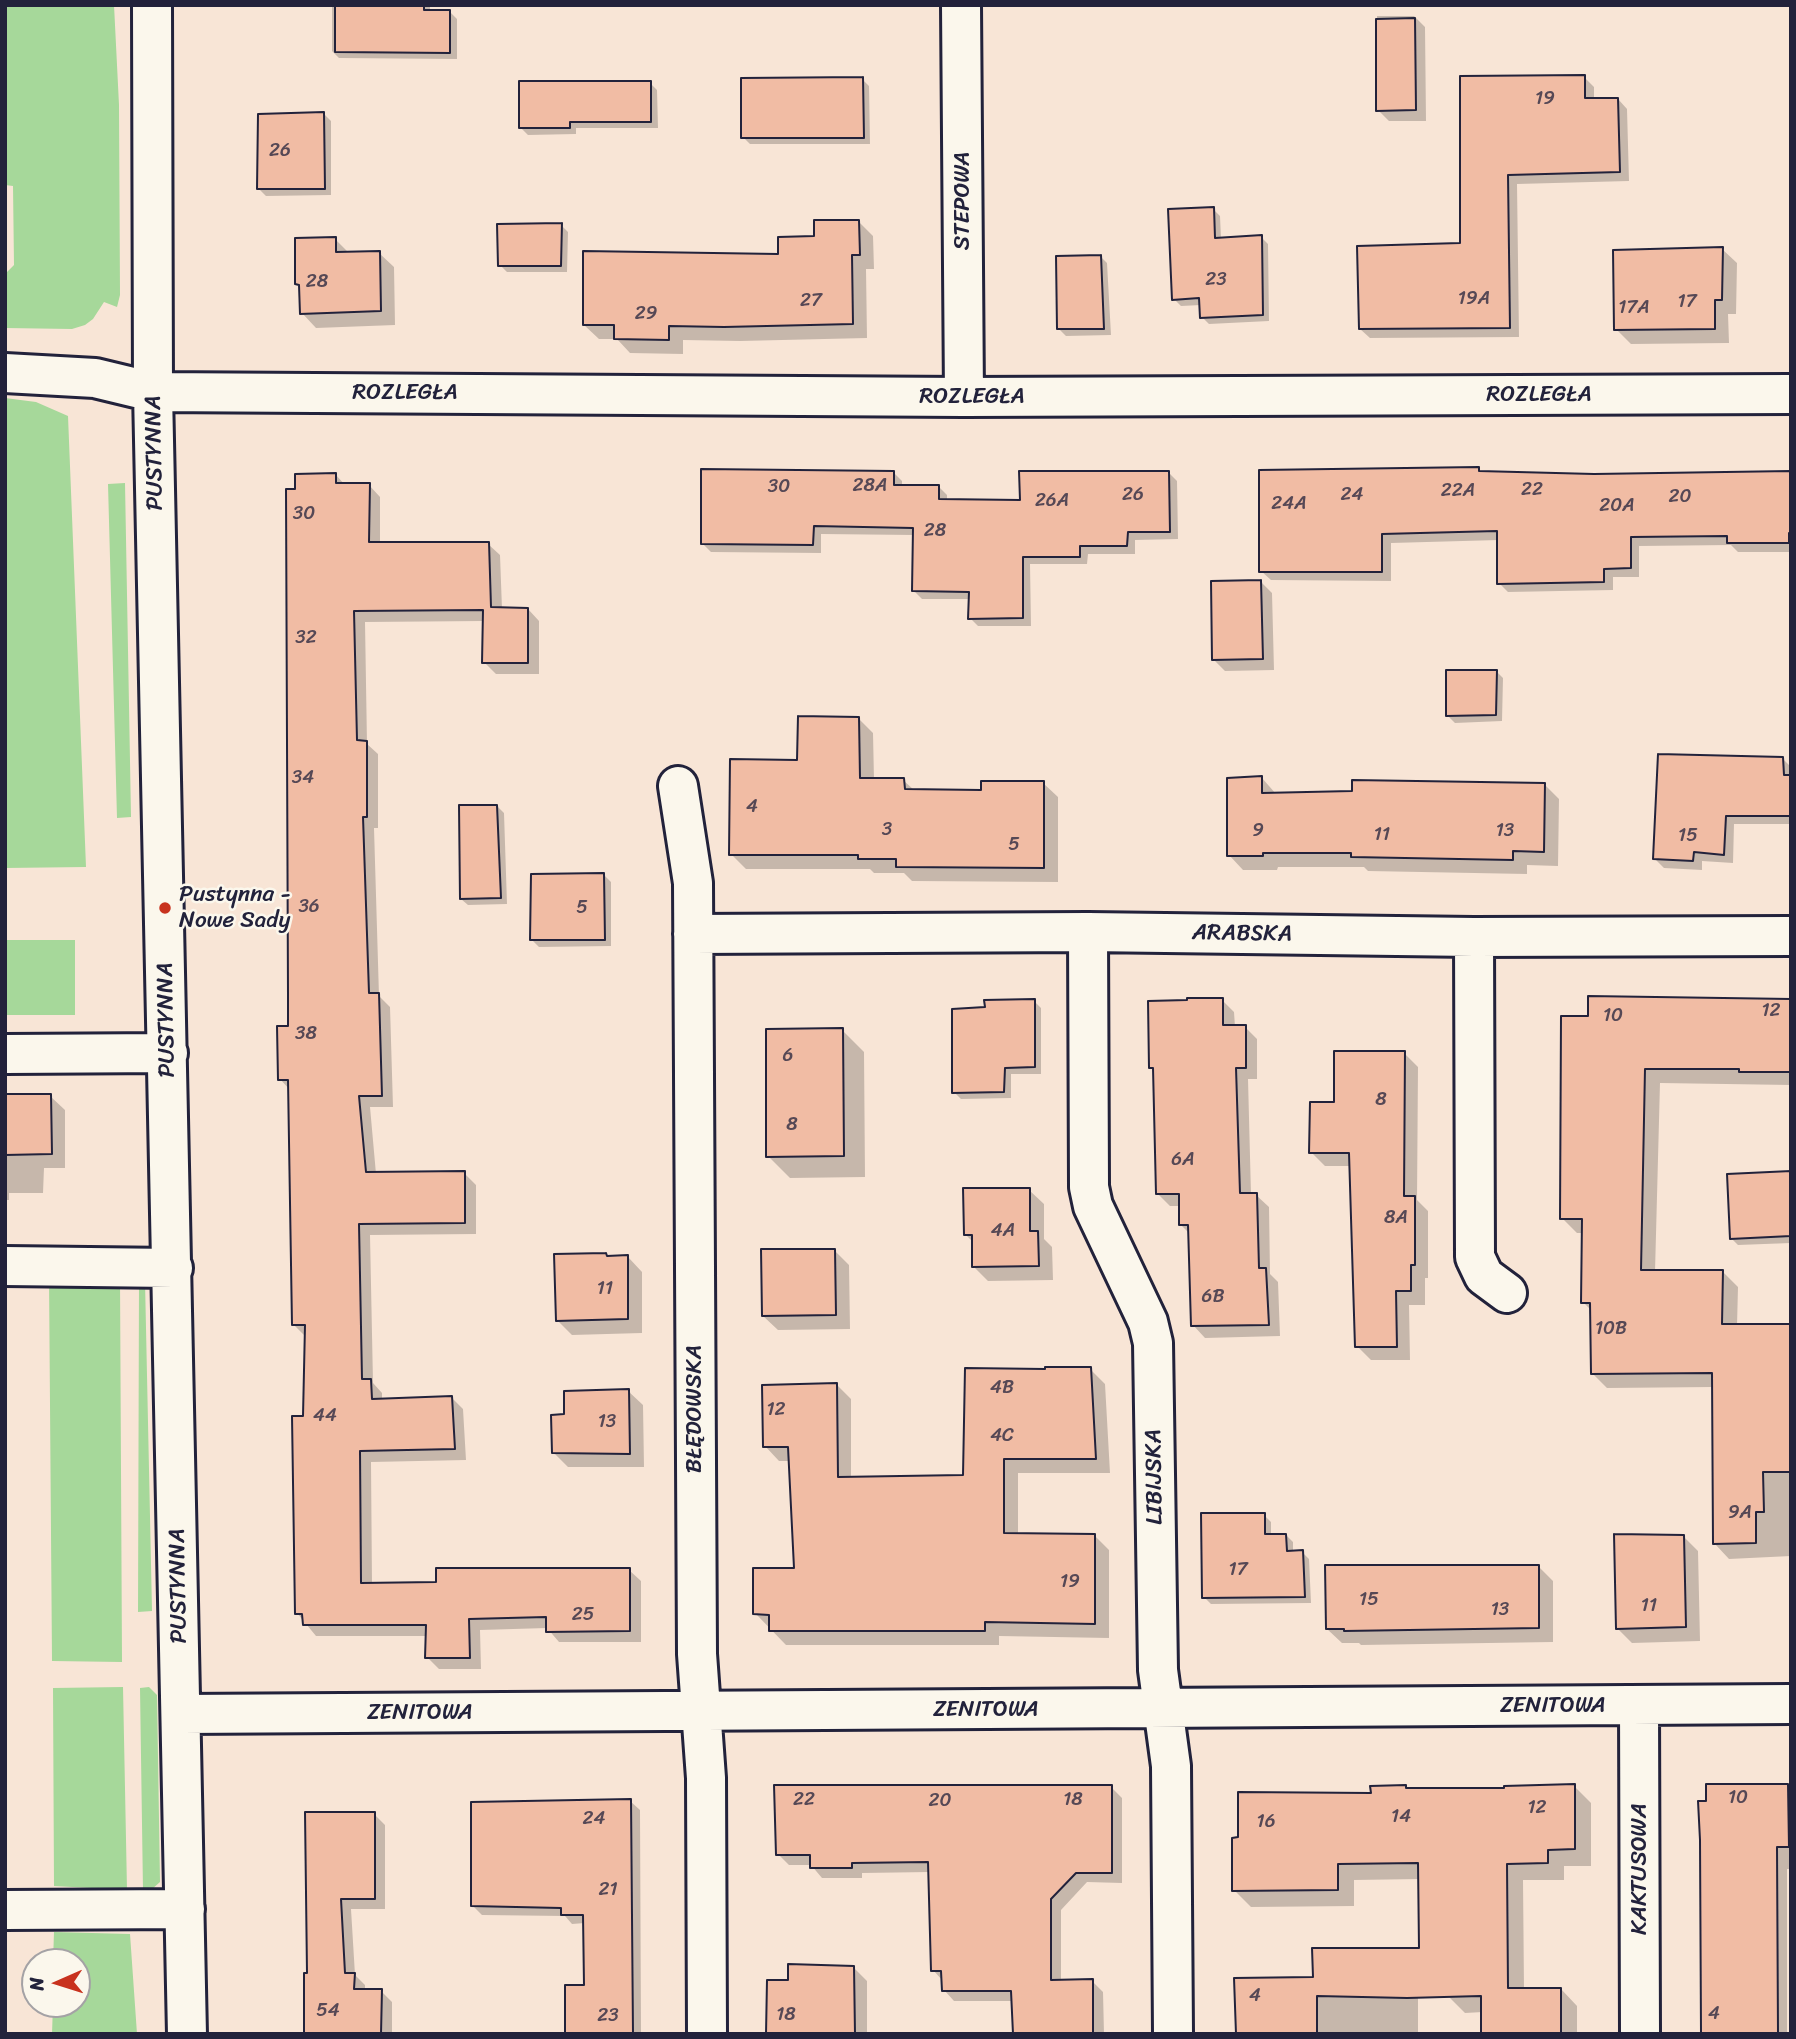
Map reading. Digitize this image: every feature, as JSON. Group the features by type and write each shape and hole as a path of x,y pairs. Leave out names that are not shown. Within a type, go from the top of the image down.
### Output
{"street":[{"name":"PUSTYNNA","path":"152,5 153,392 187,2034"},
{"name":"STEPOWA","path":"961,5 964,397"},
{"name":"ROZLEGŁA","path":"5,373 95,378 153,392 964,397 1791,394"},
{"name":"BŁĘDOWSKA","path":"678,786 693,883 697,1654 706,1778 707,2034"},
{"name":"ARABSKA","path":"693,934 1088,932 1474,937 1791,936"},
{"name":"LIBIJSKA","path":"1088,932 1089,1187 1093,1206 1148,1322 1153,1343 1158,1670 1171,1766 1173,2034"},
{"path":"1474,937 1475,1257 1484,1276 1507,1293"},
{"path":"5,1054 168,1053"},
{"path":"5,1266 173,1268"},
{"name":"ZENITOWA","path":"182,1714 1791,1704"},
{"name":"KAKTUSOWA","path":"1639,1705 1640,2034"},
{"path":"5,1910 186,1909"}],"green space":[{"path":"5,5 114,5 119,105 120,295 117,307 104,302 93,319 72,329 5,328 5,274 14,265 13,186 5,185"},
{"path":"5,398 36,402 68,416 86,867 5,868"},
{"path":"125,483 131,817 117,818 108,484"},
{"path":"5,940 75,940 75,1015 5,1015"},
{"path":"49,1276 120,1278 122,1662 52,1661"},
{"path":"139,1281 145,1281 152,1611 138,1612"},
{"path":"123,1687 127,1890 54,1886 53,1688"},
{"path":"149,1687 157,1695 160,1882 151,1890 143,1891 140,1688"},
{"path":"54,1932 130,1934 137,2034 52,2034 53,2018 91,2018 91,1948 53,1948"}],"building":[{"path":"335,5 424,5 424,10 450,10 450,53 335,52"},
{"path":"1415,18 1416,110 1376,111 1376,19"},
{"path":"1585,75 1585,98 1618,98 1620,172 1508,175 1510,328 1359,329 1357,246 1460,243 1460,76"},
{"path":"863,77 864,138 741,138 741,78"},
{"path":"519,81 651,81 651,122 570,122 570,128 519,128"},
{"path":"324,112 325,189 257,189 258,114"},
{"path":"1214,207 1215,238 1262,235 1263,315 1200,318 1199,298 1172,300 1168,209"},
{"path":"814,220 859,220 860,255 852,255 853,324 669,326 669,340 614,339 614,325 583,325 583,251 778,254 778,237 814,236"},
{"path":"562,223 561,266 498,266 497,224"},
{"path":"336,237 336,252 380,251 381,311 300,314 299,285 295,284 295,238"},
{"path":"1723,247 1722,300 1715,300 1715,329 1614,330 1613,250"},
{"path":"1101,255 1104,329 1057,329 1056,256"},
{"path":"1479,467 1479,471 1594,474 1791,471 1789,543 1727,543 1727,536 1631,537 1631,568 1604,569 1604,582 1497,584 1497,531 1382,534 1382,572 1259,572 1259,470"},
{"path":"701,469 894,471 894,485 939,485 939,499 1020,500 1019,471 1169,471 1170,532 1128,532 1127,546 1080,546 1080,557 1023,557 1023,618 968,619 969,592 912,591 913,528 814,526 813,545 701,544"},
{"path":"336,473 336,483 370,483 369,542 489,542 491,607 528,608 528,663 482,663 483,610 354,611 357,740 367,741 367,817 363,817 369,993 379,993 382,1096 359,1096 366,1172 465,1171 465,1223 359,1224 362,1379 371,1379 372,1399 452,1396 455,1449 360,1451 361,1583 436,1582 436,1568 630,1568 630,1631 546,1632 546,1617 469,1619 470,1658 425,1658 426,1625 303,1625 302,1614 295,1614 292,1416 303,1416 305,1325 292,1325 288,1080 278,1080 277,1026 288,1026 286,489 295,489 295,474"},
{"path":"1261,580 1263,659 1212,660 1211,581"},
{"path":"1446,670 1497,670 1496,715 1446,716"},
{"path":"798,716 859,717 860,778 904,778 905,789 981,790 981,781 1044,781 1044,868 896,867 896,859 858,859 858,855 729,855 730,759 797,760"},
{"path":"1658,754 1783,757 1784,775 1791,775 1791,816 1726,816 1724,855 1694,852 1693,861 1653,859"},
{"path":"1262,776 1262,793 1352,791 1352,780 1545,783 1544,852 1513,851 1513,860 1351,857 1351,853 1263,853 1263,856 1227,856 1227,778"},
{"path":"459,805 497,805 501,898 460,899"},
{"path":"604,873 605,940 530,940 531,874"},
{"path":"1588,996 1791,999 1791,1072 1645,1069 1641,1270 1723,1270 1722,1324 1791,1324 1791,1472 1763,1472 1764,1512 1756,1512 1756,1543 1713,1544 1712,1373 1591,1374 1590,1303 1581,1303 1582,1219 1560,1219 1561,1016 1588,1016"},
{"path":"1223,998 1223,1025 1246,1025 1246,1068 1236,1068 1240,1193 1257,1193 1259,1268 1266,1268 1269,1325 1191,1326 1188,1225 1179,1225 1179,1194 1156,1194 1153,1068 1149,1068 1148,1001"},
{"path":"1035,999 1035,1067 1005,1068 1004,1092 952,1093 952,1009 985,1007 984,1000"},
{"path":"843,1028 844,1156 766,1157 766,1029"},
{"path":"1334,1051 1405,1051 1404,1196 1415,1196 1415,1265 1411,1265 1411,1291 1396,1291 1397,1347 1355,1347 1349,1153 1309,1153 1310,1102 1334,1102"},
{"path":"5,1094 51,1094 52,1154 5,1155"},
{"path":"1791,1171 1791,1236 1730,1239 1727,1174"},
{"path":"963,1188 1030,1188 1030,1231 1038,1231 1039,1266 972,1267 972,1235 964,1235"},
{"path":"761,1249 835,1249 836,1315 762,1316"},
{"path":"606,1253 607,1256 628,1255 628,1319 556,1321 554,1254"},
{"path":"1091,1367 1096,1459 1004,1459 1004,1533 1095,1534 1095,1624 985,1622 985,1631 769,1631 769,1615 753,1614 753,1568 794,1568 788,1447 763,1447 762,1385 837,1383 838,1477 963,1475 965,1368"},
{"path":"629,1389 630,1454 552,1453 551,1415 564,1414 564,1391"},
{"path":"1201,1513 1265,1513 1265,1534 1286,1534 1287,1551 1303,1550 1305,1597 1202,1598"},
{"path":"1614,1534 1684,1535 1686,1627 1616,1629"},
{"path":"1325,1565 1539,1565 1539,1628 1326,1629"},
{"path":"1575,1784 1575,1849 1548,1850 1548,1863 1507,1864 1508,1988 1561,1988 1561,2034 1481,2034 1481,1996 1317,1996 1317,2034 1236,2034 1234,1978 1313,1977 1312,1948 1419,1948 1418,1863 1338,1864 1338,1890 1232,1891 1232,1838 1238,1837 1238,1792 1371,1793 1370,1786 1504,1788"},
{"path":"1706,1784 1788,1784 1789,1847 1777,1847 1778,2034 1701,2034 1698,1801 1706,1801"},
{"path":"774,1785 1112,1785 1112,1873 1076,1873 1051,1899 1051,1980 1093,1979 1093,2034 1013,2034 1011,1991 942,1991 941,1971 931,1971 928,1862 852,1863 852,1868 810,1868 810,1855 776,1855"},
{"path":"631,1799 633,2034 565,2034 565,1985 584,1985 583,1915 561,1915 561,1908 471,1906 471,1802"},
{"path":"305,1812 375,1812 375,1899 341,1899 345,1973 355,1973 354,1989 382,1989 381,2034 304,2034 304,1973 307,1973"},
{"path":"788,1964 854,1966 855,2034 766,2034 767,1980 788,1980"}],"place":[{"name":"Pustynna - Nowe Sady","path":"165,908"}]}
